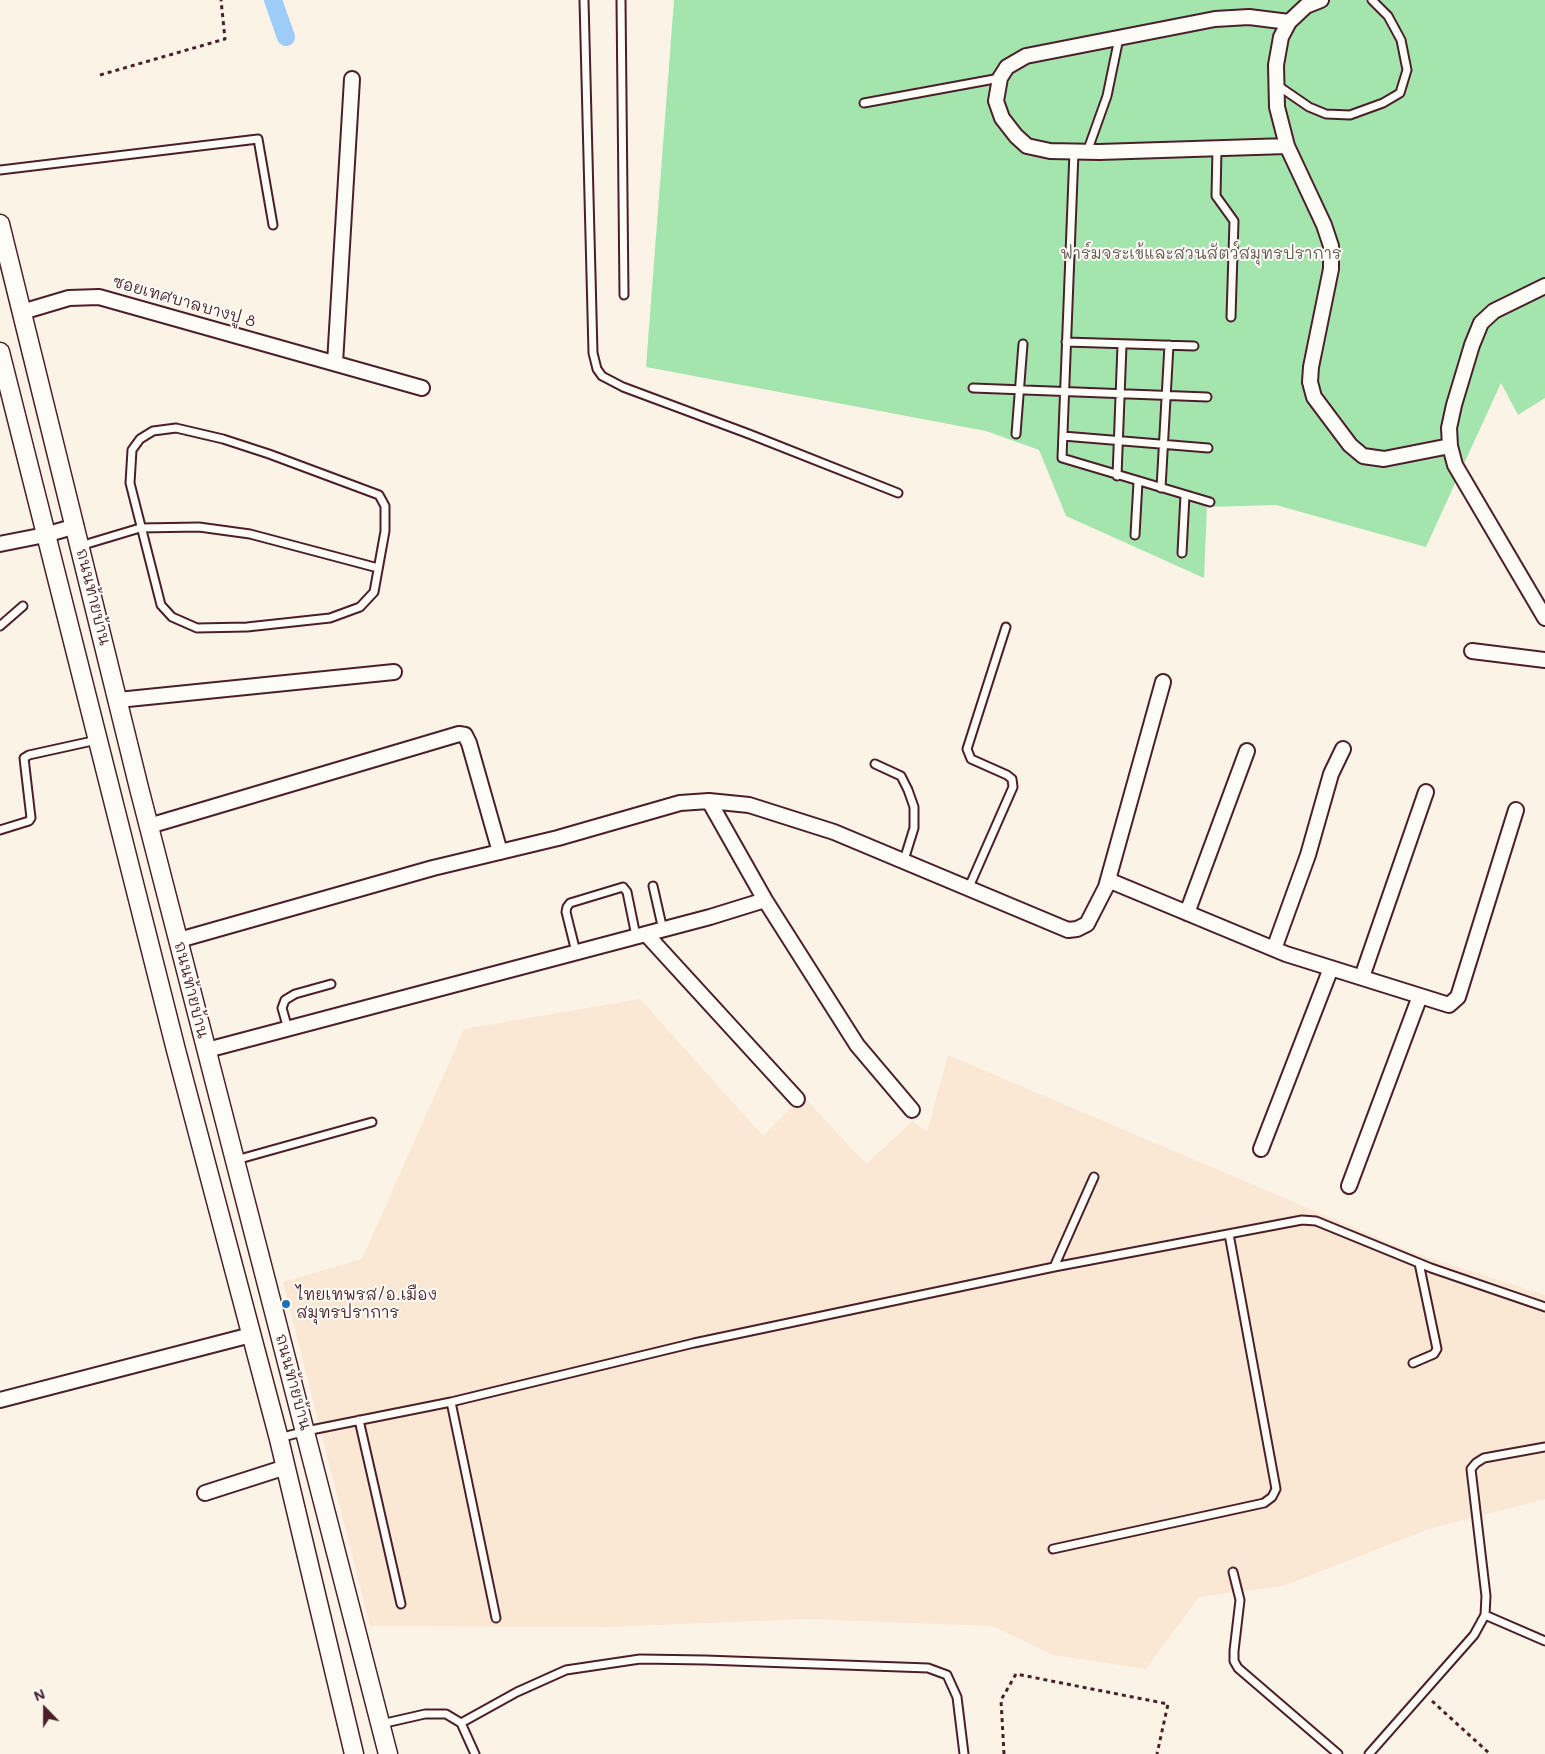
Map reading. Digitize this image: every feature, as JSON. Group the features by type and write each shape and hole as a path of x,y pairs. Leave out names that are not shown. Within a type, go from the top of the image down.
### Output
{"street":[{"path":"1321,0 1306,6 1289,22 1281,37 1276,65 1278,107 1287,146 1324,225 1331,246 1331,269 1311,367 1310,382 1314,397 1350,445 1363,456 1384,459 1450,446"},
{"path":"1287,146 1081,152 1050,151 1027,146 1016,136 1002,118 996,101 1000,78 1007,67 1026,56 1215,19 1250,17 1289,22"},
{"path":"336,364 352,79"},
{"name":"ถนนท้ายบ้าน","path":"0,224 149,826 388,1754"},
{"path":"1545,286 1494,311 1481,323 1472,345 1454,405 1450,428 1450,446 1455,466 1545,618"},
{"name":"ซอยเทศบาลบางปู 8","path":"22,312 69,298 99,297 422,388"},
{"name":"ถนนท้ายบ้าน","path":"0,352 97,740 279,1438 354,1754"},
{"path":"0,544 45,535 76,526"},
{"path":"1472,651 1545,660"},
{"path":"118,700 394,672"},
{"path":"178,940 434,868 558,838 680,803 709,801 749,804 834,832 1068,930 1087,924 1108,880 1163,682"},
{"path":"149,826 459,734 465,735 469,742 500,852"},
{"path":"1274,949 1308,855 1331,774 1343,749"},
{"path":"1188,913 1247,751"},
{"path":"1362,978 1426,792"},
{"path":"709,801 765,900 857,1045 912,1110"},
{"path":"1108,880 1274,949 1449,1005 1458,997 1516,810"},
{"path":"207,1050 663,930 765,900"},
{"path":"641,935 797,1099"},
{"path":"1261,1149 1331,968"},
{"path":"1349,1186 1420,996"},
{"path":"0,1400 251,1335"},
{"path":"205,1492 286,1467"}],"lane":[{"path":"584,0 593,353 597,369 602,376 624,387 898,493"},
{"path":"622,0 624,295"},
{"path":"1277,85 1310,107 1326,114 1350,115 1384,103 1400,93 1407,70 1401,40 1388,16 1372,0"},
{"path":"1119,38 1107,96 1081,152 1066,342 1062,458 1116,476 1210,502"},
{"path":"864,103 1000,78"},
{"path":"0,170 258,139 273,225"},
{"path":"1217,148 1216,196 1234,220 1231,317"},
{"path":"1066,342 1194,346"},
{"path":"1016,434 1021,390 1023,344"},
{"path":"1116,476 1122,345"},
{"path":"1161,488 1169,345"},
{"path":"973,388 1207,397"},
{"path":"176,428 222,439 269,454 379,495 385,506 384,531 378,568 374,592 360,607 330,618 247,628 197,628 172,617 161,604 140,528 130,483 132,450 140,439 153,431 176,428"},
{"path":"1063,436 1208,448"},
{"path":"1136,535 1138,482"},
{"path":"1182,553 1185,495"},
{"path":"80,546 140,528 199,527 250,534 378,568"},
{"path":"0,626 22,606"},
{"path":"969,887 1013,787 1012,780 1007,775 971,759 967,749 1006,627"},
{"path":"0,830 29,821 31,818 24,758 29,755 97,740"},
{"path":"875,764 901,776 914,807 914,828 904,860"},
{"path":"653,886 663,930"},
{"path":"576,952 566,912 567,907 570,903 623,887 641,935"},
{"path":"288,1029 282,1008 285,1000 296,994 331,984"},
{"path":"235,1160 372,1122"},
{"path":"1054,1267 1094,1177"},
{"path":"279,1438 451,1402 694,1343 1054,1267 1302,1220 1316,1221 1419,1263 1545,1307"},
{"path":"1053,1550 1264,1503 1272,1497 1276,1489 1229,1234"},
{"path":"1413,1363 1434,1354 1437,1349 1419,1263"},
{"path":"451,1402 496,1618"},
{"path":"360,1420 401,1604"},
{"path":"1369,1754 1474,1636 1486,1615 1486,1596 1471,1469 1484,1458 1545,1447"},
{"path":"1233,1572 1240,1600 1234,1651 1234,1661 1238,1668 1338,1754"},
{"path":"1486,1615 1545,1640"},
{"path":"461,1723 517,1692 566,1670 640,1660 705,1660 928,1668 947,1675 957,1697 964,1754"},
{"path":"380,1724 432,1714 446,1714 461,1723 475,1754"}],"path":[{"path":"100,75 224,39 221,0"},
{"path":"1004,1754 1001,1700 1016,1674 1168,1704 1157,1754"},
{"path":"1424,1694 1490,1754"}],"shaded area":[{"path":"640,999 763,1136 803,1096 866,1164 913,1121 927,1132 948,1055 1409,1251 1545,1295 1545,1499 1429,1529 1283,1586 1199,1597 1146,1669 1053,1655 992,1626 807,1619 608,1627 370,1626 283,1282 362,1259 464,1029"}],"green space":[{"name":"ฟาร์มจระเข้และสวนสัตว์สมุทรปราการ","path":"674,0 1545,0 1545,398 1518,415 1501,383 1426,547 1276,505 1207,507 1204,578 1066,516 1039,450 986,431 646,367"}],"waterway":[{"path":"273,0 286,37"}],"place":[{"name":"ไทยเทพรส/อ.เมือง สมุทรปราการ","path":"286,1304"}]}
